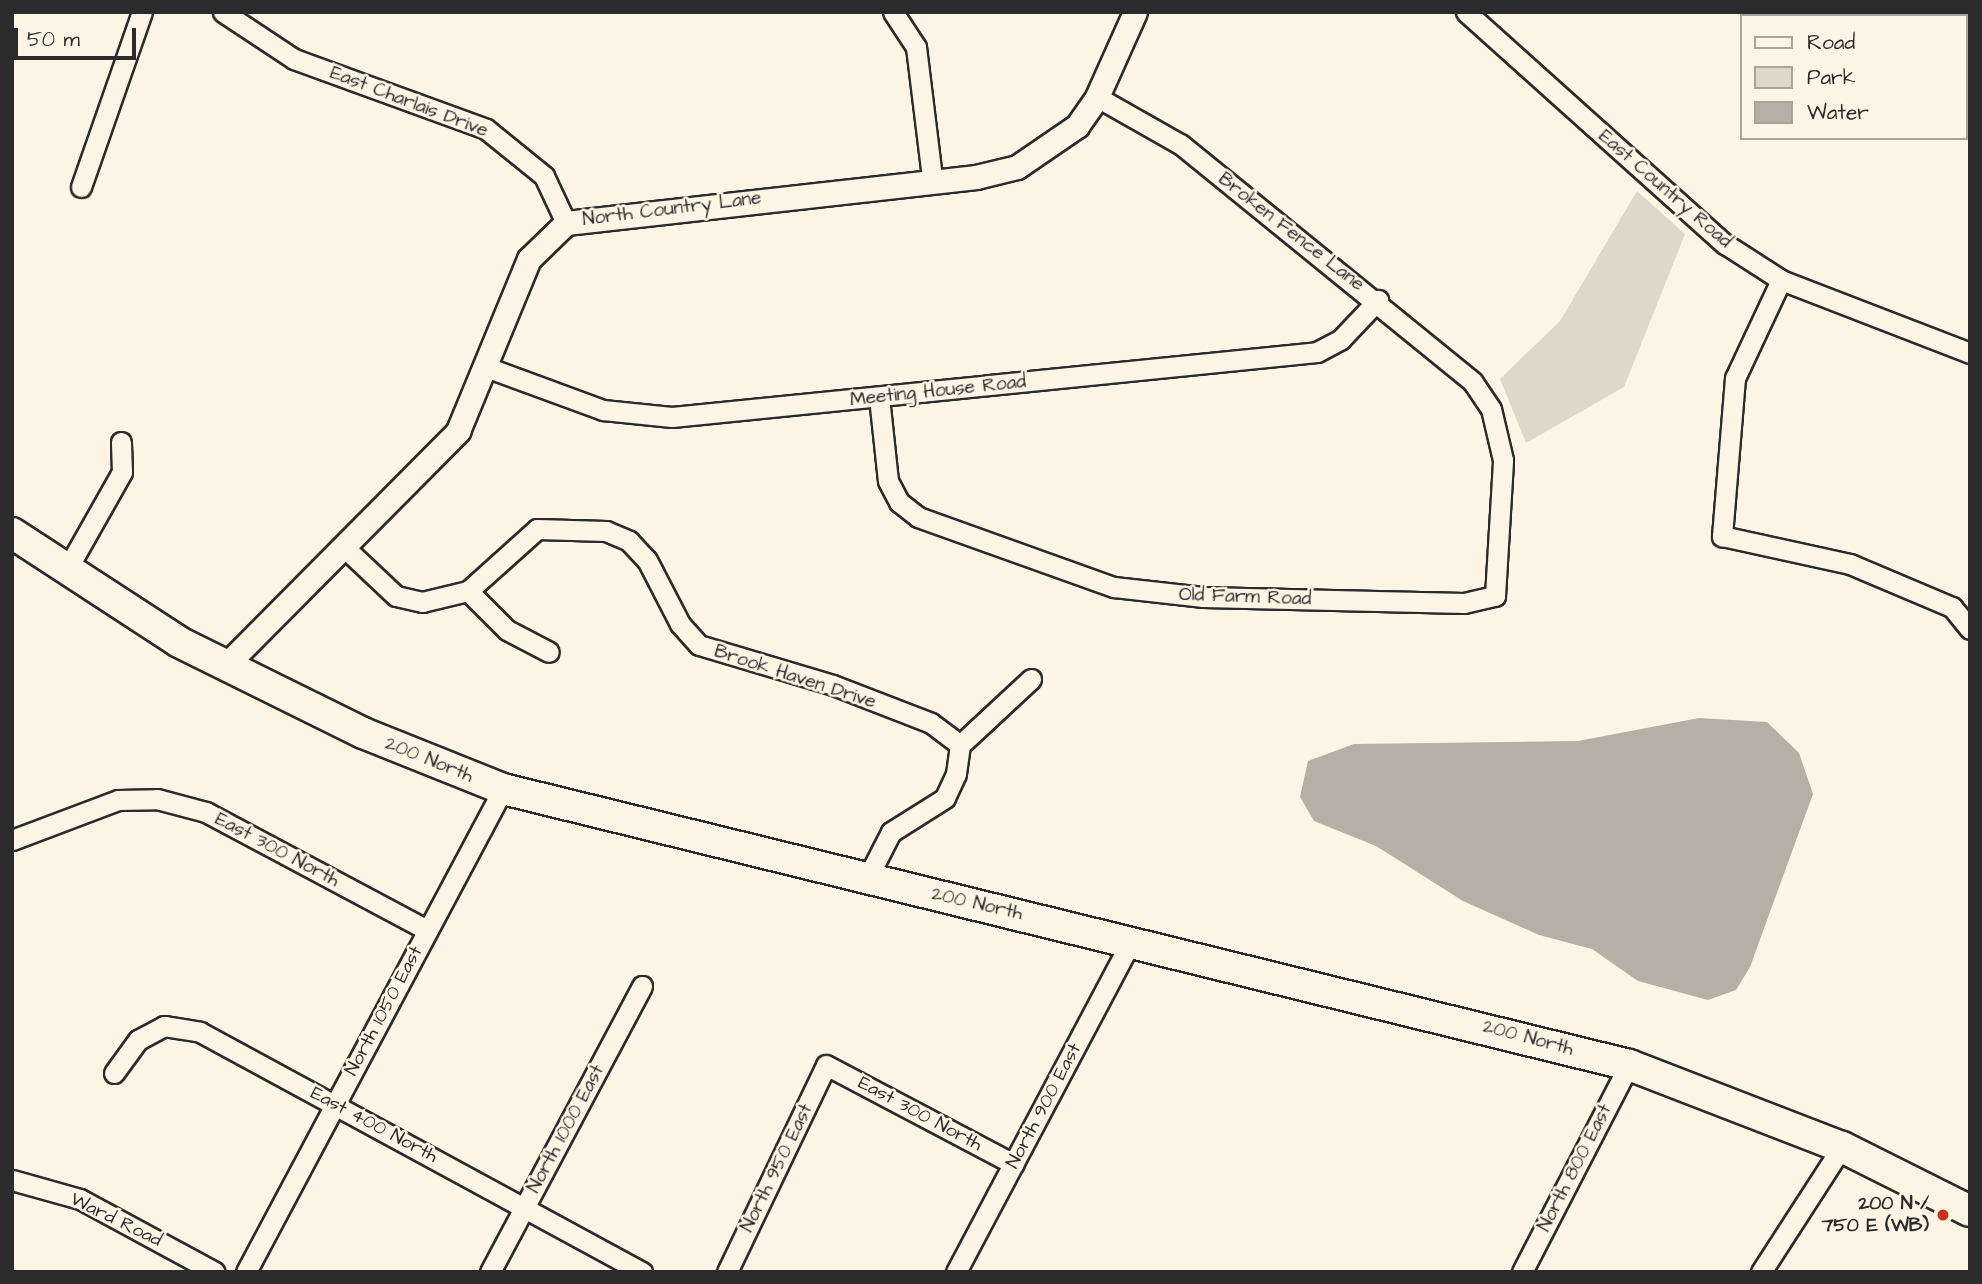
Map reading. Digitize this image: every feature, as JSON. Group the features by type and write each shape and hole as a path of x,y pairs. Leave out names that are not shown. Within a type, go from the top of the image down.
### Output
{"main road":[{"name":"200 North","path":"12,533 66,571 226,665 374,738 503,789 867,879 1132,940 1629,1065 1842,1147 1970,1211"}],"street":[{"path":"81,187 142,12"},
{"name":"East Charlais Drive","path":"223,12 294,59 485,129 544,176 566,223"},
{"path":"893,12 916,47 932,178"},
{"name":"North Country Lane","path":"226,665 345,548 458,431 529,259 566,223 1017,167 1060,141 1097,97 1135,12"},
{"name":"East Country Road","path":"1466,12 1725,244 1780,279 1970,353"},
{"name":"Broken Fence Lane","path":"1097,97 1180,144 1378,300 1473,382"},
{"path":"1780,279 1735,378 1722,536 1850,564 1952,607 1970,629"},
{"name":"Meeting House Road","path":"486,367 570,401 634,415 879,397 1317,352 1341,339 1378,300"},
{"name":"Old Farm Road","path":"879,397 888,481 899,502 918,517 1114,587 1203,597 1464,603 1495,596 1503,490 1500,435 1473,382"},
{"path":"66,571 122,472 121,442"},
{"name":"Brook Haven Drive","path":"345,548 396,596 422,603 468,591 537,528 606,531 629,541 647,560 699,645 833,685 931,723 960,745"},
{"path":"468,591 507,630 549,652"},
{"path":"867,879 891,832 945,798 960,745 1031,678"},
{"name":"North 1050 East","path":"246,1272 503,789"},
{"name":"East 300 North","path":"12,840 118,800 157,799 206,812 427,930"},
{"name":"North 900 East","path":"956,1272 1132,940"},
{"name":"North 1000 East","path":"490,1272 642,986"},
{"name":"East 400 North","path":"114,1073 138,1040 164,1026 200,1032 525,1206 642,1272"},
{"name":"East 300 North","path":"826,1065 1014,1164"},
{"name":"North 950 East","path":"727,1272 826,1065"},
{"name":"North 800 East","path":"1522,1272 1629,1065"},
{"path":"1761,1272 1842,1147"},
{"name":"Ward Road","path":"12,1180 80,1199 215,1272"}],"green space":[{"path":"1637,191 1685,234 1624,387 1526,443 1500,379 1560,321"}],"water":[{"path":"1699,718 1767,722 1799,753 1813,794 1750,967 1736,990 1708,1000 1638,981 1592,949 1539,935 1463,901 1376,846 1314,821 1300,797 1308,761 1354,744 1578,741"}],"place":[{"name":"200 N / 750 E (WB)","path":"1943,1215"}]}
